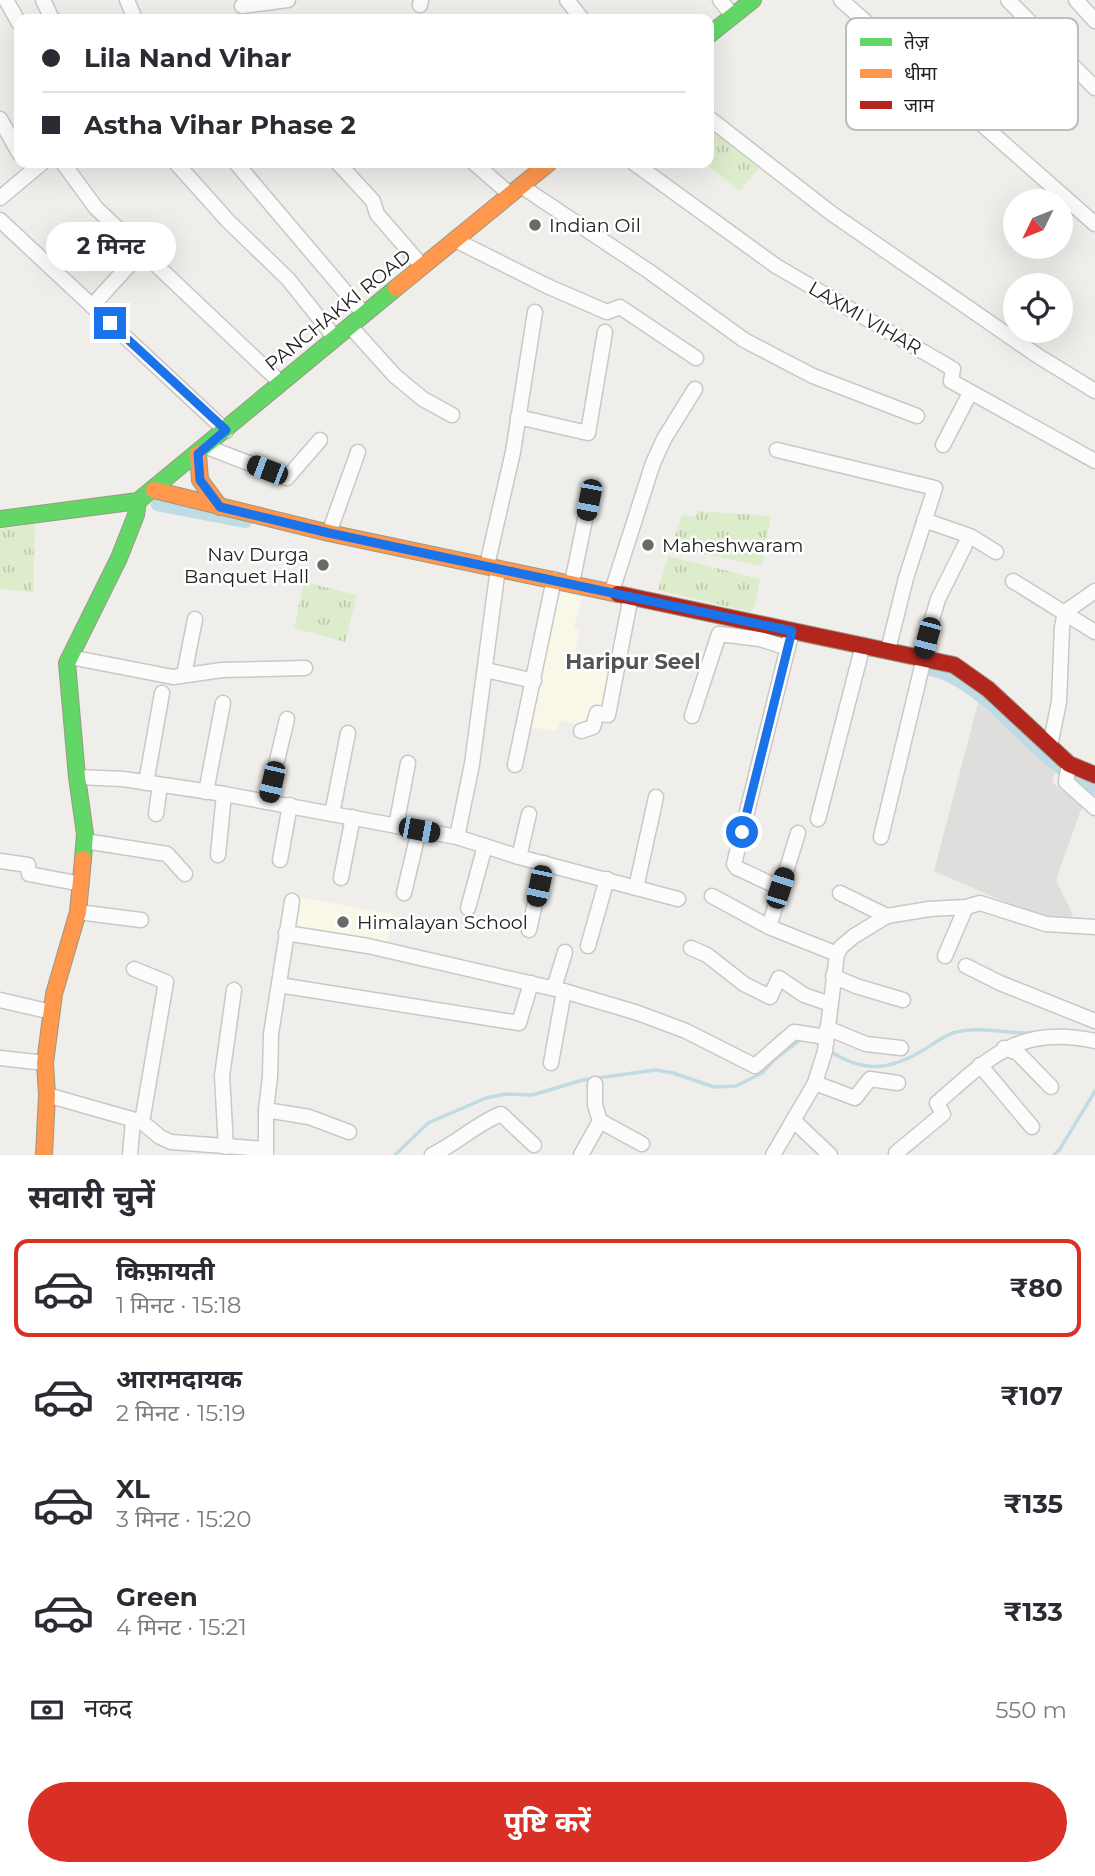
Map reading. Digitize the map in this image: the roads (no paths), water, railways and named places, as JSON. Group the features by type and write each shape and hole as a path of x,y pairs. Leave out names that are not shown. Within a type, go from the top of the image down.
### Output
{"main road":[{"path":"714,31 753,0"},
{"name":"PANCHAKKI ROAD","path":"138,501 155,490 516,190 538,168"},
{"path":"203,450 200,480 220,507"},
{"path":"155,490 553,585 572,583 612,591 631,602 790,640 861,652 888,650 922,663 954,665 988,689 1050,746 1068,770 1095,774"},
{"path":"0,519 138,501 136,515 119,558 67,663 85,841 78,912 57,981 45,1063 47,1095 44,1155"}],"street":[{"path":"242,8 288,0"},
{"path":"567,0 578,14"},
{"path":"720,0 733,16"},
{"path":"841,0 861,18"},
{"path":"1008,0 1026,18"},
{"path":"1076,0 1095,20"},
{"path":"1078,71 1095,88"},
{"path":"0,119 14,144"},
{"path":"714,122 831,213 1038,356 1095,391"},
{"path":"988,130 1095,224"},
{"path":"0,198 27,168"},
{"path":"67,168 96,208 281,383"},
{"path":"180,168 228,221 288,279 335,338"},
{"path":"240,168 364,314"},
{"path":"343,168 373,201 377,214 423,267"},
{"path":"482,168 650,272 744,340 813,376 916,416"},
{"name":"LAXMI VIHAR","path":"641,168 776,266 953,369 951,381 1095,461"},
{"path":"0,220 226,430"},
{"path":"455,240 547,286 607,312 620,307 696,358"},
{"path":"92,306 141,253"},
{"path":"457,837 472,764 486,670 495,571 535,312"},
{"path":"350,326 395,376 423,399 452,415"},
{"path":"518,417 588,433 605,332"},
{"path":"612,591 653,463 664,439 695,390"},
{"path":"943,444 970,393"},
{"path":"203,450 287,478 320,440"},
{"path":"777,450 935,488 905,578 888,650"},
{"path":"329,533 358,452"},
{"path":"572,583 589,500"},
{"path":"924,520 970,536 996,552"},
{"path":"881,837 938,599 965,545"},
{"path":"1013,581 1095,632"},
{"path":"515,765 553,585"},
{"path":"1050,746 1059,702 1065,612 1095,591"},
{"path":"581,731 593,727 597,713 608,715 631,602"},
{"path":"184,675 195,619"},
{"path":"692,716 719,634 790,640 734,864 737,869 780,888"},
{"path":"818,819 861,652"},
{"path":"70,657 173,677 222,670 305,668"},
{"path":"486,670 534,681"},
{"path":"156,814 153,784 162,693"},
{"path":"206,792 223,703"},
{"path":"267,802 287,719"},
{"path":"332,814 348,733"},
{"path":"396,825 408,763"},
{"path":"1068,770 1066,782 1095,808"},
{"path":"77,777 224,794 457,837 519,857 678,899"},
{"path":"218,855 224,794"},
{"path":"636,888 656,797"},
{"path":"280,860 290,805"},
{"path":"519,857 529,814"},
{"path":"341,878 353,817"},
{"path":"404,894 419,830"},
{"path":"769,927 798,833"},
{"path":"85,841 167,854 185,874"},
{"path":"468,908 485,846"},
{"path":"0,861 28,864 29,874 81,884"},
{"path":"529,930 544,863"},
{"path":"588,946 607,879"},
{"path":"841,893 887,916"},
{"path":"712,895 769,927 838,954"},
{"path":"47,1095 137,1121 166,1140 203,1150 226,1147 266,1152 271,1034 292,901"},
{"path":"773,1155 815,1083 825,1040 838,954 841,947 854,936 887,916 980,903 1046,924 1095,928"},
{"path":"945,956 966,907"},
{"path":"78,912 141,920"},
{"path":"286,933 368,946 531,982 638,1013 686,1031 755,1066 794,1032 825,1040 901,1048"},
{"path":"691,947 707,955 744,984 770,997 779,978 804,995 830,1004"},
{"path":"551,1063 565,952"},
{"path":"966,966 1000,983 1095,1021"},
{"path":"130,1155 166,982 134,969"},
{"path":"833,976 903,1000"},
{"path":"279,985 519,1023 531,982"},
{"path":"226,1147 222,1076 234,990"},
{"path":"0,1000 52,1012"},
{"path":"896,1153 943,1114 937,1103 1004,1048 1047,1038 1082,1038 1095,1041"},
{"path":"1004,1048 1018,1053 1051,1087"},
{"path":"0,1058 45,1063"},
{"path":"980,1065 1032,1127"},
{"path":"815,1083 855,1098 870,1079 898,1083"},
{"path":"595,1084 595,1105 600,1121 642,1144"},
{"path":"266,1110 309,1117 349,1132"},
{"path":"432,1155 447,1148 482,1121 501,1114 534,1145"},
{"path":"793,1120 830,1155"},
{"path":"581,1155 600,1121"}],"waterway":[{"path":"157,505 246,522"},
{"path":"931,670 948,676 981,697 1057,766 1095,789"},
{"path":"830,1051 853,1063 885,1066 908,1058 953,1033 982,1030 1033,1033"},
{"path":"395,1155 428,1123 486,1098 505,1094 532,1095 583,1080 655,1070 673,1073 714,1087 736,1086 762,1073 775,1059 801,1039 804,1040"},
{"path":"1054,1155 1095,1091"}],"place":[{"name":"Indian Oil","path":"535,225"},
{"name":"Maheshwaram","path":"648,545"},
{"name":"Nav Durga Banquet Hall","path":"323,565"},
{"name":"Himalayan School","path":"343,922"}],"district":[{"name":"Haripur Seel","path":"633,661"}]}
